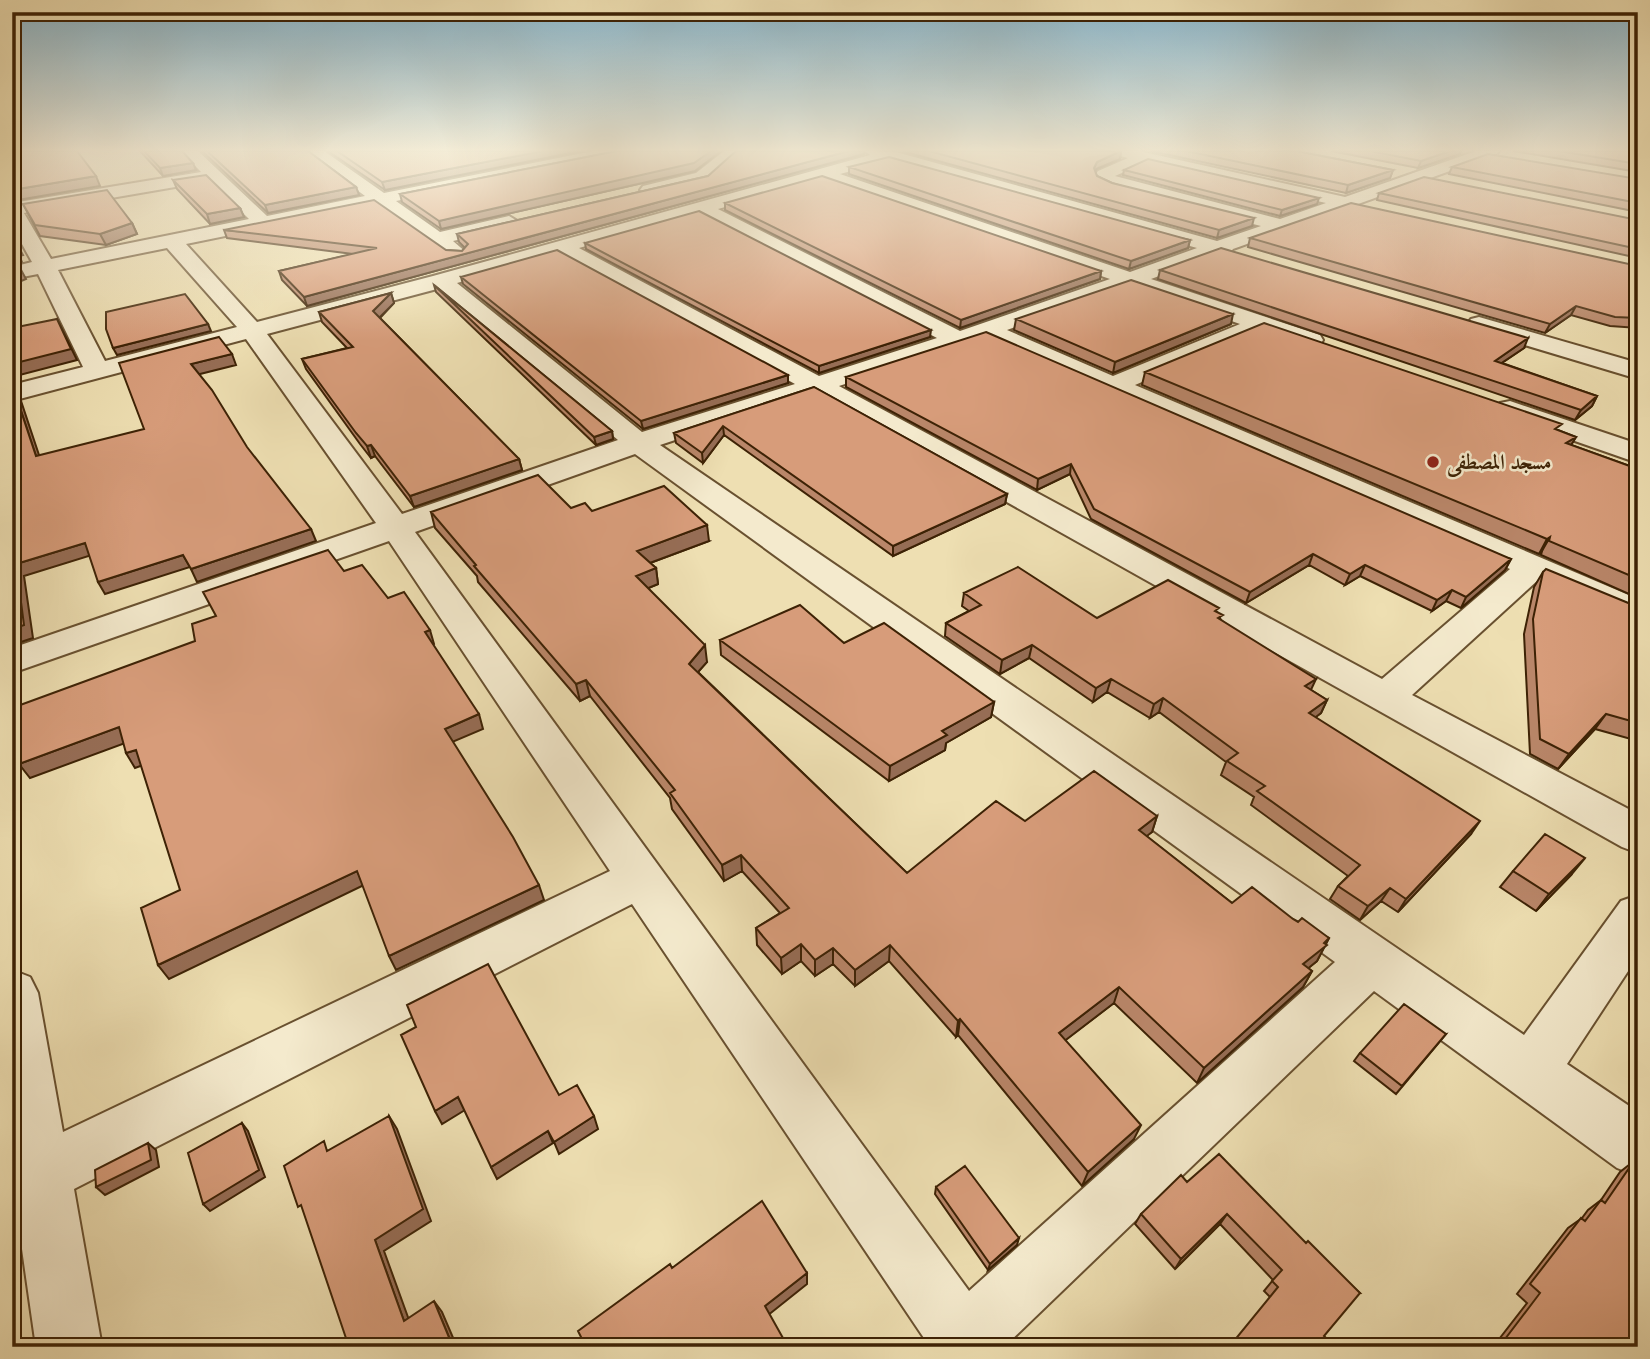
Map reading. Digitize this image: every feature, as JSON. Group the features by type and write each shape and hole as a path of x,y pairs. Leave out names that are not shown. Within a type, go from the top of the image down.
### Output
{"street":[{"path":"15,214 45,266 98,371"},
{"path":"254,214 262,222"},
{"path":"12,273 299,214"},
{"path":"404,214 479,270"},
{"path":"12,393 684,214"},
{"path":"714,214 957,340"},
{"path":"941,214 1326,346"},
{"path":"1100,214 1255,259"},
{"path":"1238,214 1280,225"},
{"path":"12,662 638,443 986,330 1309,214"},
{"path":"439,238 530,217"},
{"path":"171,240 253,330 396,528 967,1343 1371,961"},
{"path":"563,248 820,385 1384,699 1638,835"},
{"path":"441,281 638,443 1529,1073 1638,1147"},
{"path":"1453,317 1638,371"},
{"path":"1113,385 1262,323"},
{"path":"986,330 1638,612"},
{"path":"1495,404 1638,454"},
{"path":"1384,699 1533,567"},
{"path":"43,1173 641,877"},
{"path":"1529,1073 1638,915"},
{"path":"12,993 69,1347"}],"building":[{"path":"29,214 126,214 132,223 100,234 35,225"},
{"path":"302,214 395,214 446,250 462,251 468,244 457,234 542,214 612,214 304,297 279,271 377,248 224,230"},
{"path":"429,214 468,214 439,221"},
{"path":"687,214 706,214 931,330 819,366 585,243"},
{"path":"748,214 935,214 1101,271 961,320"},
{"path":"991,214 1097,214 1190,240 1131,261"},
{"path":"1162,214 1239,214 1254,218 1219,230"},
{"path":"1318,214 1403,214 1638,266 1638,318 1615,317 1576,306 1550,324 1250,238"},
{"path":"1478,214 1610,214 1638,220 1638,249"},
{"path":"12,235 17,244 13,245 16,251 12,252"},
{"path":"1221,248 1528,338 1495,361 1597,396 1581,410 1160,270"},
{"path":"557,250 788,375 641,421 461,277"},
{"path":"1131,280 1233,314 1115,362 1016,319"},
{"path":"434,285 612,431 594,437"},
{"path":"391,293 373,311 519,459 410,496 371,445 367,446 356,433 302,359 353,347 319,312"},
{"path":"185,294 208,324 113,348 106,329 106,312"},
{"path":"57,319 71,349 12,364 12,328"},
{"path":"1264,323 1562,424 1555,429 1576,437 1566,443 1638,469 1638,579 1549,541 1550,537 1547,539 1145,372"},
{"path":"986,332 1511,559 1466,597 1452,590 1437,600 1365,565 1350,574 1313,554 1250,592 1094,509 1071,464 1038,479 846,377"},
{"path":"219,337 232,354 191,364 212,390 247,447 311,529 191,569 183,555 98,582 85,543 16,564 24,625 12,629 12,391 14,390 36,456 144,429 119,363"},
{"path":"814,387 1007,494 893,546 723,426 702,453 674,433"},
{"path":"538,475 571,508 585,503 592,511 664,486 707,525 637,551 656,568 636,576 705,645 689,664 907,873 996,801 1025,821 1094,771 1157,816 1139,830 1232,903 1252,887 1293,919 1298,922 1302,918 1329,938 1324,943 1327,945 1303,964 1312,971 1204,1068 1119,987 1059,1033 1141,1125 1088,1172 960,1019 958,1021 890,945 855,970 833,948 815,960 801,944 781,958 756,928 789,908 741,855 722,865 670,793 675,790 586,680 576,684 431,512"},
{"path":"328,550 344,571 362,565 388,598 404,592 430,630 425,632 479,714 445,729 513,837 539,885 389,956 357,871 158,965 141,908 180,890 136,750 126,753 119,727 19,764 12,727 12,708 195,641 192,624 216,616 203,592"},
{"path":"1018,567 1097,618 1168,580 1219,608 1215,611 1223,615 1218,618 1316,679 1305,686 1327,700 1309,713 1480,821 1406,899 1390,888 1368,906 1338,886 1360,865 1257,791 1265,786 1227,761 1238,753 1163,698 1154,704 1111,679 1096,688 1032,645 1002,660 946,623 981,605 964,593"},
{"path":"1546,569 1638,607 1638,723 1606,714 1569,754 1540,739 1533,619 1543,572"},
{"path":"800,605 844,643 884,623 994,702 942,731 947,735 890,766 720,640"},
{"path":"1545,834 1585,858 1549,894 1513,871"},
{"path":"488,964 559,1095 577,1085 594,1116 554,1142 548,1131 491,1167 458,1097 435,1111 401,1035 416,1027 407,1005"},
{"path":"1404,1004 1446,1034 1402,1086 1360,1053"},
{"path":"389,1116 423,1209 375,1240 404,1321 434,1301 453,1347 349,1347 301,1205 298,1207 284,1166 324,1141 327,1151"},
{"path":"242,1123 259,1170 203,1204 188,1153"},
{"path":"148,1143 151,1160 96,1187 95,1170"},
{"path":"1219,1154 1306,1243 1308,1241 1360,1293 1324,1336 1335,1347 1229,1347 1278,1287 1272,1281 1282,1270 1227,1214 1181,1259 1141,1214 1181,1175 1187,1182"},
{"path":"1634,1161 1638,1162 1638,1347 1499,1347 1540,1293 1530,1284 1581,1218 1585,1221 1601,1200 1605,1203"},
{"path":"965,1166 1019,1238 990,1264 936,1187"},
{"path":"762,1201 807,1273 765,1306 788,1347 586,1347 578,1331 670,1264 672,1268"}],"place":[{"name":"مسجد المصطفى","path":"1433,462"}]}
